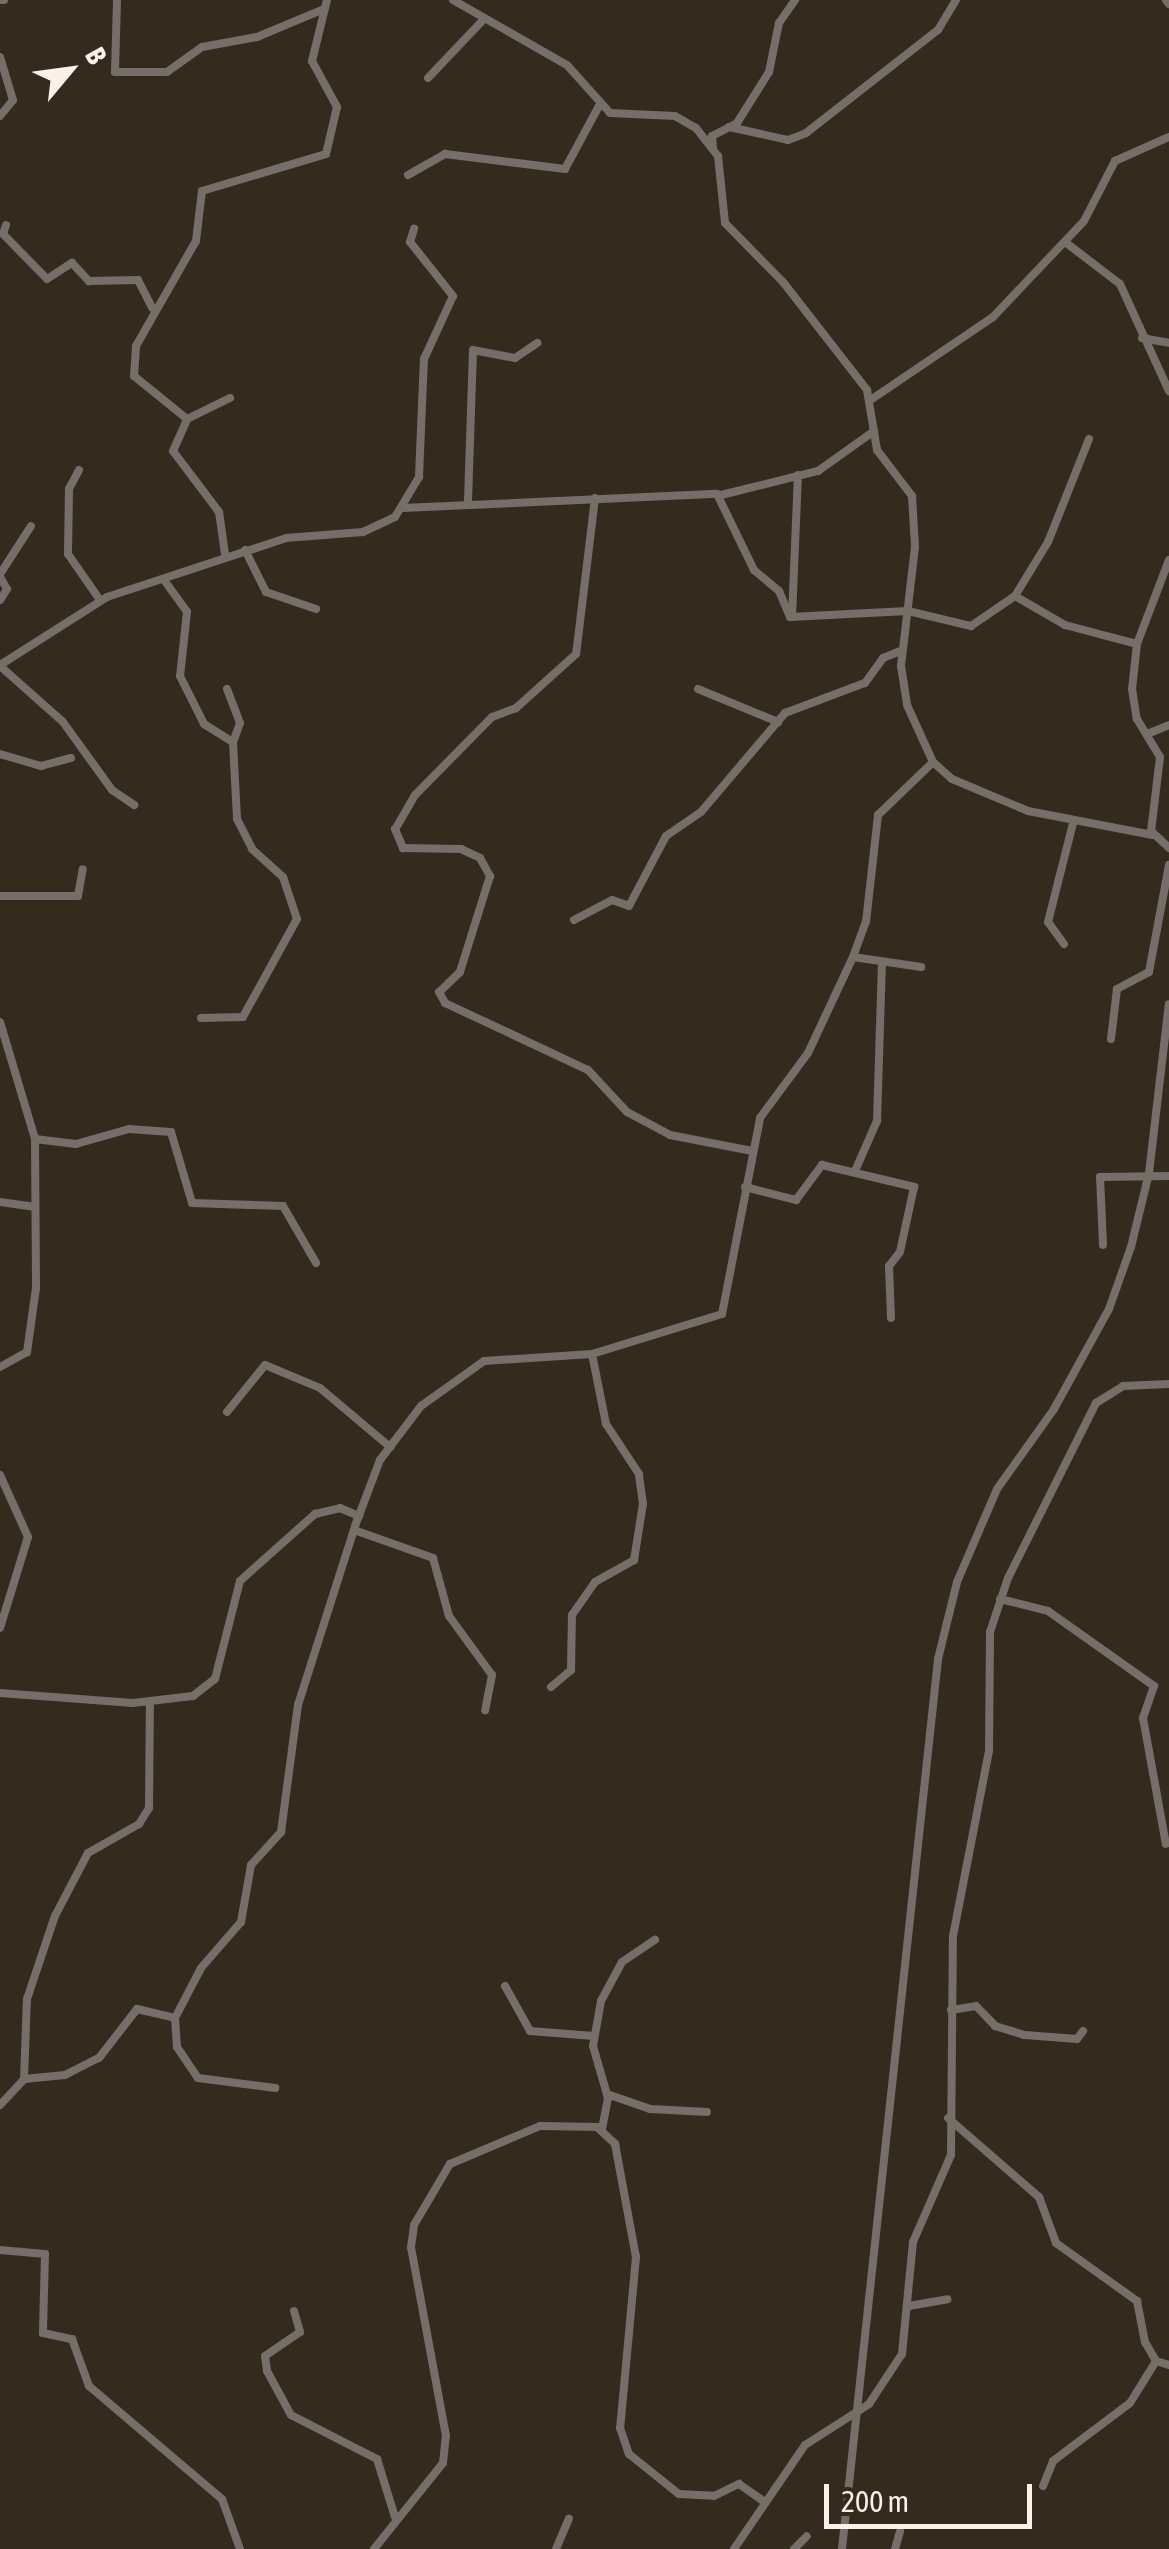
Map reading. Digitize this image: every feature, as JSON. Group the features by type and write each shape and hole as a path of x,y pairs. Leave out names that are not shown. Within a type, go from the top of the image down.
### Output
{"street":[{"path":"118,0 116,72 167,72 202,46 259,36 326,5"},
{"path":"454,0 568,65 604,106"},
{"path":"795,0 778,23 769,72 729,127 712,136 713,148 725,223 783,282 872,399 880,456 911,492 908,610 900,651 907,705 933,762 952,779 1073,823 1153,835 1169,848"},
{"path":"729,127 788,140 806,134 938,30 956,0"},
{"path":"187,419 133,373 152,308 196,241 202,191 326,154 336,107 312,64 326,5"},
{"path":"428,78 484,19"},
{"path":"0,57 13,100 0,116"},
{"path":"408,175 438,155 564,169 597,102 621,117 680,118 713,148"},
{"path":"872,399 981,328 1096,206 1115,162 1169,137"},
{"path":"6,224 2,234 49,280 74,263 89,281 138,280 152,308"},
{"path":"134,805 0,666 100,600 164,580 225,554 294,535 377,529 403,508 424,455 424,359 453,296 410,242 414,228"},
{"path":"1066,242 1110,272 1169,390"},
{"path":"1142,338 1169,343"},
{"path":"468,501 473,350 515,358 537,343"},
{"path":"225,554 219,512 172,451 187,419 230,398"},
{"path":"403,508 468,501 721,495 830,465 874,431"},
{"path":"792,617 908,610 971,626 1015,596 1048,542 1089,438"},
{"path":"79,470 69,489 68,554 100,600"},
{"path":"792,617 798,475"},
{"path":"721,495 751,565 779,591 792,617"},
{"path":"595,498 576,654 516,708 492,717 415,794 395,829 403,848 462,848 480,858 490,876 460,972 438,992 445,1003 588,1070 627,1112 672,1136 752,1152"},
{"path":"0,600 7,589 0,575 30,526"},
{"path":"244,550 266,592 316,609"},
{"path":"1153,835 1160,768 1134,708 1137,644 1169,560"},
{"path":"164,580 187,612 178,649 184,685 204,724 233,742"},
{"path":"1015,596 1064,626 1137,644"},
{"path":"574,920 612,900 629,906 666,836 702,812 778,722 817,696 865,684 883,658 900,651"},
{"path":"201,1018 244,1016 297,919 283,897 283,876 252,849 237,819 233,742 240,723 227,689"},
{"path":"698,689 778,722"},
{"path":"1147,734 1169,725"},
{"path":"0,754 41,766 72,758"},
{"path":"275,2088 198,2078 177,2047 176,2018 201,1968 241,1922 250,1864 281,1832 298,1705 354,1530 390,1447 434,1392 484,1362 592,1354 722,1314 752,1152 764,1110 808,1053 866,922 874,822 933,762"},
{"path":"1064,944 1048,922 1073,823"},
{"path":"1111,1039 1117,989 1149,972 1169,865"},
{"path":"0,896 78,896 83,869"},
{"path":"853,958 882,965 920,967"},
{"path":"855,1171 877,1121 882,965"},
{"path":"842,2549 861,2410 938,1659 957,1582 997,1489 1054,1409 1109,1309 1149,1173 1169,1004"},
{"path":"0,1022 35,1139 29,1347 1,1364"},
{"path":"35,1139 76,1144 129,1129 171,1132 192,1203 283,1206 316,1263"},
{"path":"745,1187 796,1200 819,1166 855,1171 916,1190 889,1266 891,1318"},
{"path":"1103,1245 1100,1178 1149,1173 1169,1176"},
{"path":"0,1202 34,1208"},
{"path":"550,1687 570,1670 572,1615 596,1582 634,1560 642,1504 640,1474 606,1424 592,1354"},
{"path":"227,1412 264,1364 320,1388 355,1425 390,1447"},
{"path":"734,2549 805,2445 861,2410 902,2354 919,2221 950,2164 951,2010 962,1874 989,1751 988,1648 1000,1600 1096,1403 1123,1386 1169,1384"},
{"path":"0,1475 28,1537 0,1628"},
{"path":"0,1692 150,1702 192,1696 215,1678 232,1594 275,1549 327,1509 360,1516"},
{"path":"354,1530 433,1558 449,1616 492,1675 485,1710"},
{"path":"1000,1600 1048,1611 1154,1686 1144,1718 1166,1844"},
{"path":"24,2078 26,1999 60,1906 88,1853 138,1824 149,1808 150,1702"},
{"path":"602,2130 607,2094 595,2072 594,2036 600,2001 622,1962 655,1940"},
{"path":"504,1986 530,2030 594,2036"},
{"path":"951,2010 976,2006 995,2026 1025,2035 1076,2039 1083,2031"},
{"path":"0,2105 24,2078 84,2068 140,2008 176,2018"},
{"path":"607,2094 650,2110 707,2112"},
{"path":"948,2118 1039,2196 1056,2243 1137,2300 1156,2361"},
{"path":"374,2549 395,2517 437,2474 446,2436 411,2247 418,2216 450,2164 521,2128 602,2130 614,2144 636,2256 620,2428 629,2454 679,2494 714,2496 739,2484 765,2502"},
{"path":"0,2250 45,2254 43,2333 72,2339 89,2386 222,2499 240,2549"},
{"path":"908,2306 946,2298"},
{"path":"294,2311 300,2332 264,2362 284,2406 300,2422 377,2458 395,2517"},
{"path":"1156,2361 1167,2365 1169,2376"},
{"path":"1043,2486 1053,2462 1124,2409 1156,2361"},
{"path":"556,2549 569,2519"},
{"path":"895,2549 900,2532"},
{"path":"794,2549 807,2536"}]}
